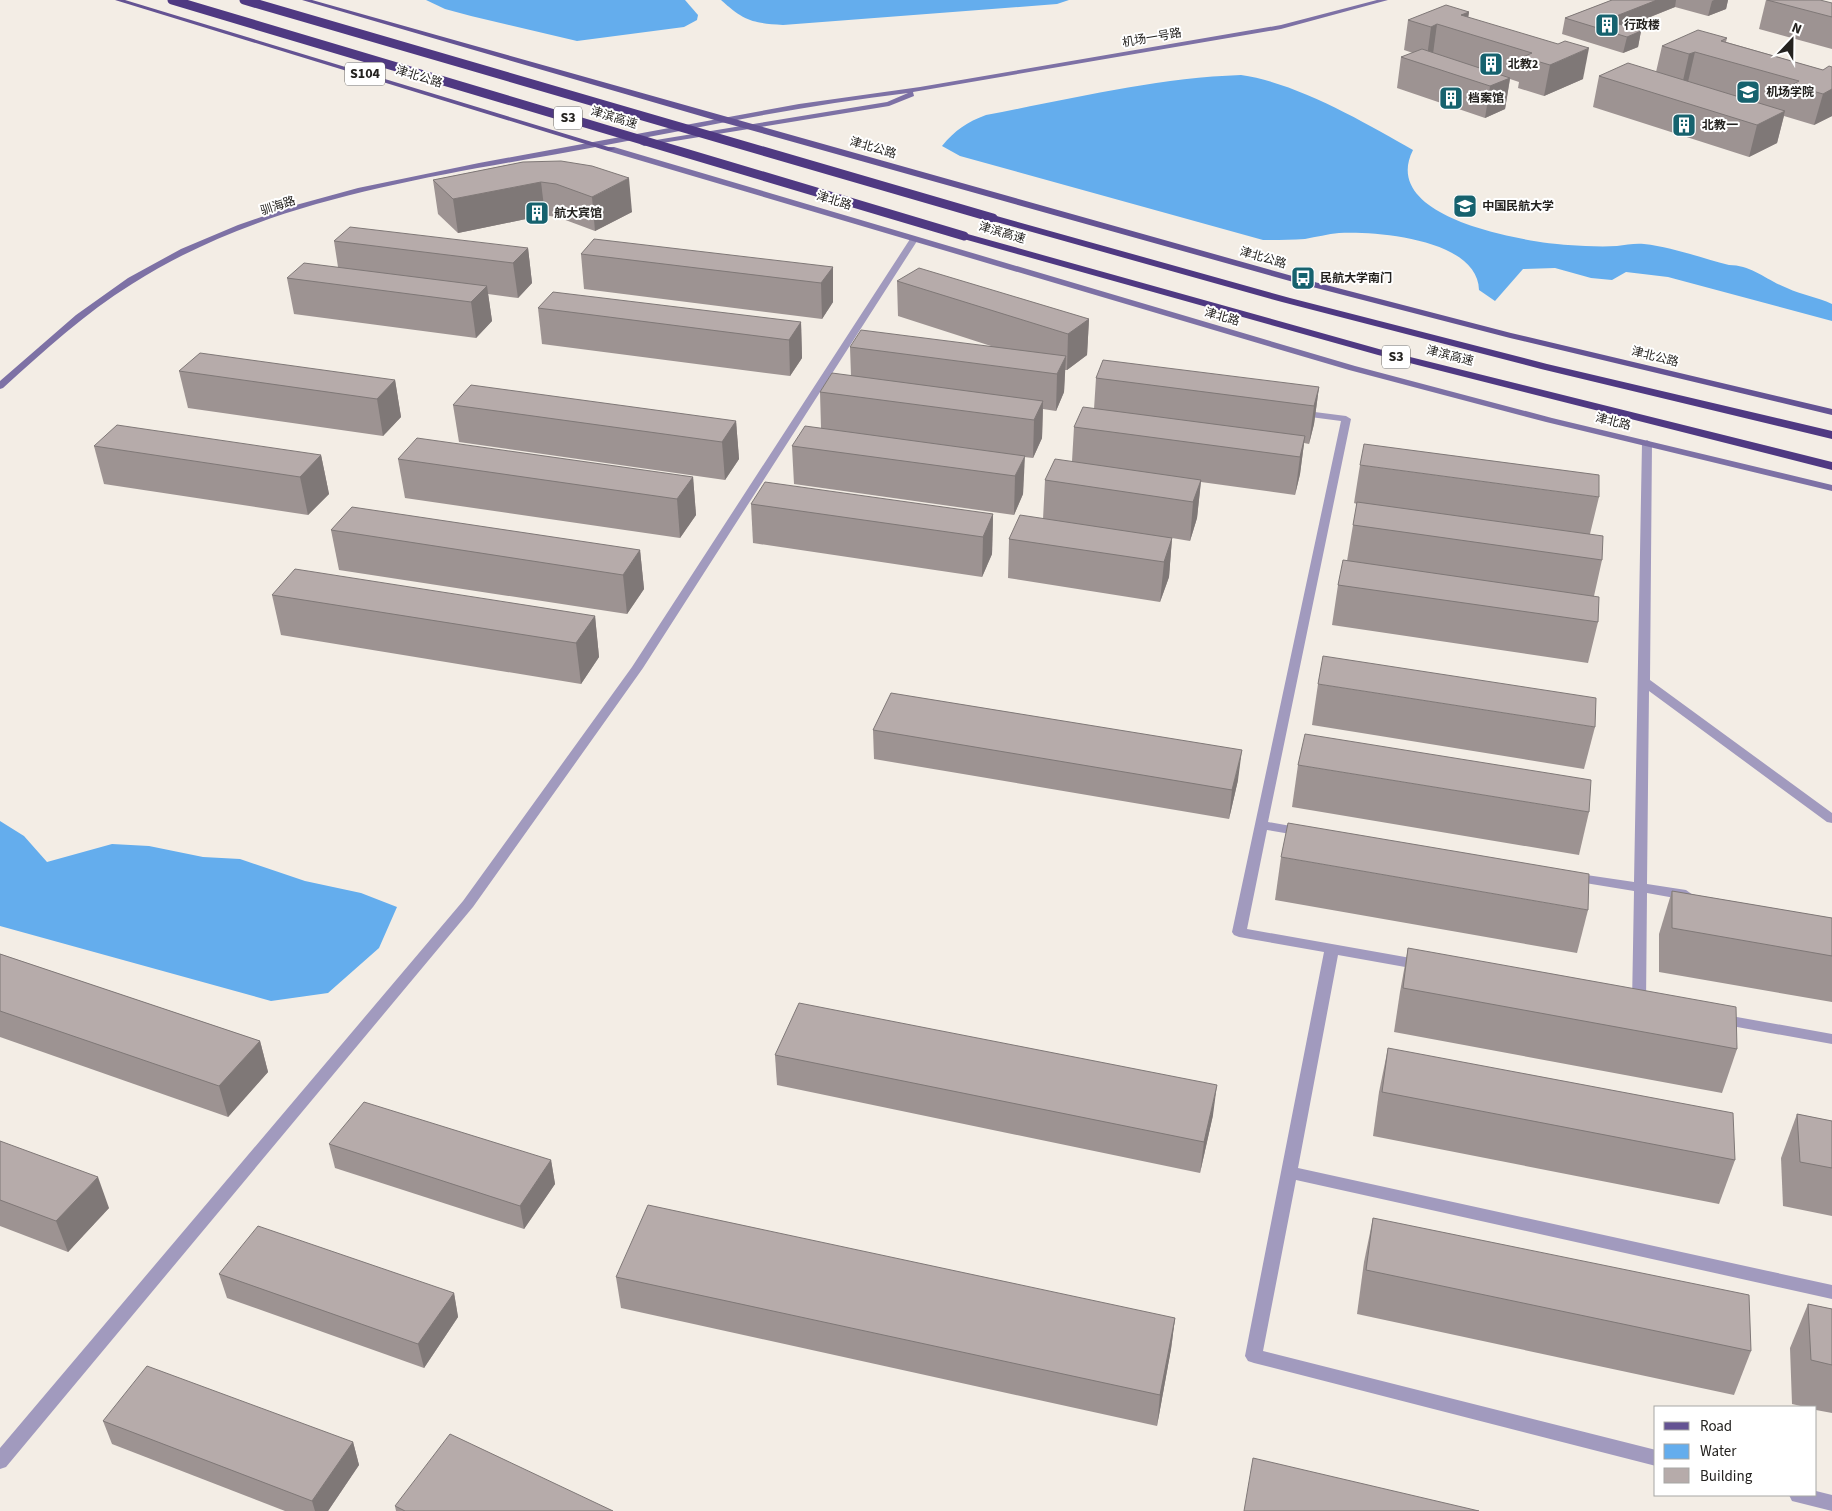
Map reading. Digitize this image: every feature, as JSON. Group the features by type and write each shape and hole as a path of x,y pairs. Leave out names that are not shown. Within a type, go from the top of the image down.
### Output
{"highway":[{"name":"津滨高速","path":"172,0 964,236 1392,356 1832,466"},
{"name":"津滨高速","path":"244,0 993,218 1286,300 1555,369 1832,435"}],"main road":[{"name":"津北公路","path":"118,0 611,149 743,129"},
{"name":"津北公路","path":"305,0 721,120 753,127 1317,286 1510,335 1832,412"},
{"name":"机场一号路","path":"721,120 871,94 920,89 1281,27 1385,0"},
{"name":"机场一号路","path":"743,129 889,104 920,89"},
{"name":"津北公路","path":"597,144 721,120 743,129 1321,291 1539,347 1832,418"},
{"name":"驯海路","path":"0,386 59,334 114,291 159,265 213,240 293,210 355,192 458,170 597,144"},
{"name":"驯海路","path":"0,395 52,347 117,296 165,268 237,234 301,211 401,185 511,164 611,149"},
{"name":"津北路","path":"611,149 1352,368 1832,488"}],"street":[{"path":"0,1461 468,904 637,668 915,238"},
{"path":"1288,412 1346,419 1239,932 1438,968"},
{"path":"1639,1004 1647,443"},
{"path":"1643,681 1832,819"},
{"path":"1262,825 1320,835"},
{"path":"1562,875 1697,897"},
{"path":"1332,949 1254,1356 1654,1457"},
{"path":"1706,1017 1832,1039"},
{"path":"1289,1172 1832,1292"},
{"path":"1802,1496 1832,1503"}],"water":[{"path":"426,0 685,0 698,15 697,20 684,27 577,41 445,9"},
{"path":"721,0 1069,0 1057,4 783,25 749,20"},
{"path":"1241,75 1285,86 1330,105 1413,150 1408,174 1417,194 1436,210 1462,222 1491,232 1548,243 1592,246 1655,245 1729,265 1745,267 1779,285 1832,304 1832,321 1668,277 1626,272 1612,280 1591,278 1555,268 1523,269 1495,301 1479,290 1474,273 1462,259 1444,249 1422,242 1399,237 1356,233 1335,233 1305,239 1263,240 960,156 942,146 962,127 986,115 1145,85 1177,80"},
{"path":"0,821 24,836 47,862 112,844 149,846 203,857 240,859 305,881 361,893 397,907 379,948 328,993 271,1001 0,926"}],"building":[{"path":"1612,0 1657,0 1606,20 1641,31 1627,37 1565,18"},
{"path":"1767,0 1820,0 1832,3 1832,17"},
{"path":"1446,5 1469,12 1461,15 1558,44 1565,41 1589,48 1550,65 1523,57 1532,53 1437,24 1431,27 1408,20"},
{"path":"1698,30 1727,38 1721,41 1823,70 1829,66 1832,67 1832,89 1823,94 1792,85 1799,81 1695,52 1689,54 1662,46"},
{"path":"1422,49 1510,78 1490,86 1401,57"},
{"path":"1628,63 1785,111 1757,125 1599,76"},
{"path":"561,161 592,166 629,178 592,197 556,184 541,182 453,199 433,180 523,162"},
{"path":"350,227 528,248 513,263 334,241"},
{"path":"594,239 833,267 821,283 581,254"},
{"path":"304,263 487,286 471,302 287,278"},
{"path":"919,268 1089,319 1068,334 897,281"},
{"path":"553,292 801,322 789,340 538,308"},
{"path":"861,330 1066,356 1057,374 850,347"},
{"path":"200,353 395,380 377,399 179,371"},
{"path":"1103,360 1319,387 1314,406 1096,378"},
{"path":"832,373 1043,401 1034,420 820,392"},
{"path":"471,385 736,421 722,442 453,405"},
{"path":"1083,407 1305,436 1300,457 1074,427"},
{"path":"117,425 321,455 300,477 94,446"},
{"path":"805,426 1025,456 1015,476 792,446"},
{"path":"417,438 693,477 677,499 398,459"},
{"path":"1364,444 1599,475 1599,497 1360,465"},
{"path":"1055,459 1201,480 1193,502 1045,480"},
{"path":"765,482 993,514 983,537 751,504"},
{"path":"1357,502 1603,536 1602,560 1353,525"},
{"path":"352,507 640,550 623,575 331,530"},
{"path":"1020,515 1172,538 1164,562 1009,539"},
{"path":"1343,560 1599,597 1598,622 1338,585"},
{"path":"295,569 595,616 576,643 272,595"},
{"path":"1323,656 1596,698 1595,727 1318,684"},
{"path":"891,693 1242,750 1232,790 873,730"},
{"path":"1305,734 1591,780 1589,812 1298,765"},
{"path":"1288,823 1589,874 1588,910 1281,857"},
{"path":"1672,891 1832,918 1832,956 1672,928"},
{"path":"1408,948 1736,1007 1737,1049 1403,988"},
{"path":"0,954 260,1041 219,1086 0,1011"},
{"path":"799,1003 1217,1085 1204,1142 775,1055"},
{"path":"1388,1048 1733,1113 1735,1160 1382,1092"},
{"path":"364,1102 551,1160 520,1206 329,1144"},
{"path":"1797,1114 1832,1121 1832,1168 1800,1162"},
{"path":"0,1141 98,1177 56,1221 0,1200"},
{"path":"648,1205 1175,1318 1160,1395 616,1277"},
{"path":"1373,1218 1749,1295 1751,1351 1366,1270"},
{"path":"258,1226 454,1293 418,1344 219,1274"},
{"path":"1808,1304 1832,1309 1832,1365 1811,1360"},
{"path":"147,1366 353,1442 312,1501 103,1421"},
{"path":"450,1434 613,1511 405,1511 395,1506"},
{"path":"1253,1458 1479,1511 1244,1511"}],"place":[{"name":"行政楼","path":"1607,25"},
{"name":"北教2","path":"1491,64"},
{"name":"机场学院","path":"1748,92"},
{"name":"档案馆","path":"1451,98"},
{"name":"北教一","path":"1684,125"},
{"name":"中国民航大学","path":"1465,206"},
{"name":"航大宾馆","path":"537,213"},
{"name":"民航大学南门","path":"1303,278"}]}
